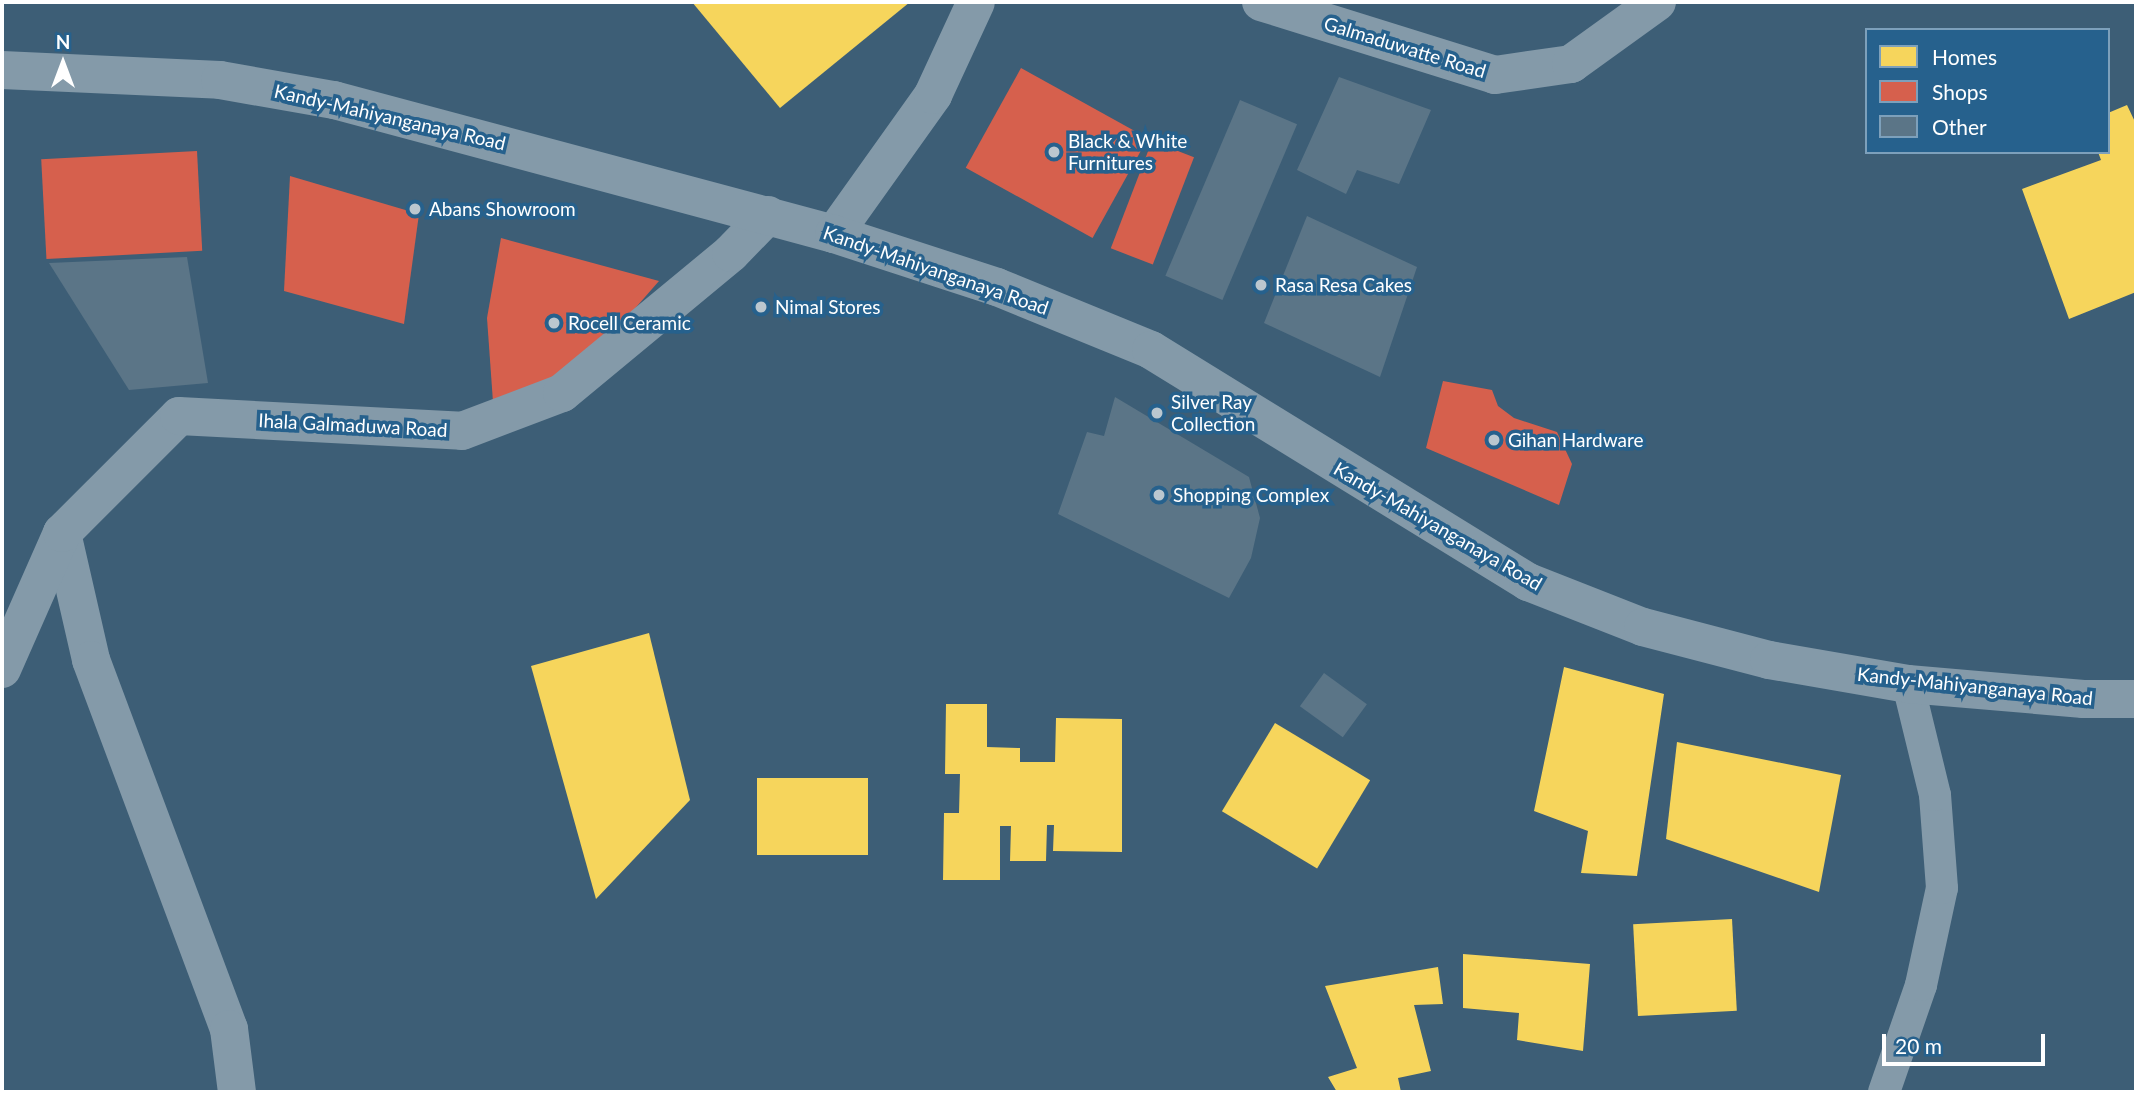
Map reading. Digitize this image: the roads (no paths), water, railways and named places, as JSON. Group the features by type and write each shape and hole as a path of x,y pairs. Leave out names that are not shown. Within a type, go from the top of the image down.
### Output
{"main road":[{"path":"834,234 933,95 976,2"},
{"name":"Galmaduwatte Road","path":"1261,2 1495,75 1571,64 1657,2"},
{"name":"Kandy-Mahiyanganaya Road","path":"2,70 220,80 334,100 834,234 997,287 1151,350 1528,582 1643,627 1769,660 1908,684 2083,699 2136,699"},
{"name":"Ihala Galmaduwa Road","path":"2,670 62,533 179,416 462,431 562,393 731,253 768,215"},
{"path":"62,533 90,660 229,1029 237,1092"}],"lane":[{"path":"1884,1092 1921,985 1942,888 1935,795 1908,684"}],"place":[{"name":"Black & White Furnitures","path":"1054,152"},
{"name":"Abans Showroom","path":"415,209"},
{"name":"Rasa Resa Cakes","path":"1261,285"},
{"name":"Nimal Stores","path":"761,307"},
{"name":"Rocell Ceramic","path":"554,323"},
{"name":"Silver Ray Collection","path":"1157,413"},
{"name":"Gihan Hardware","path":"1494,440"},
{"name":"Shopping Complex","path":"1159,495"}]}
